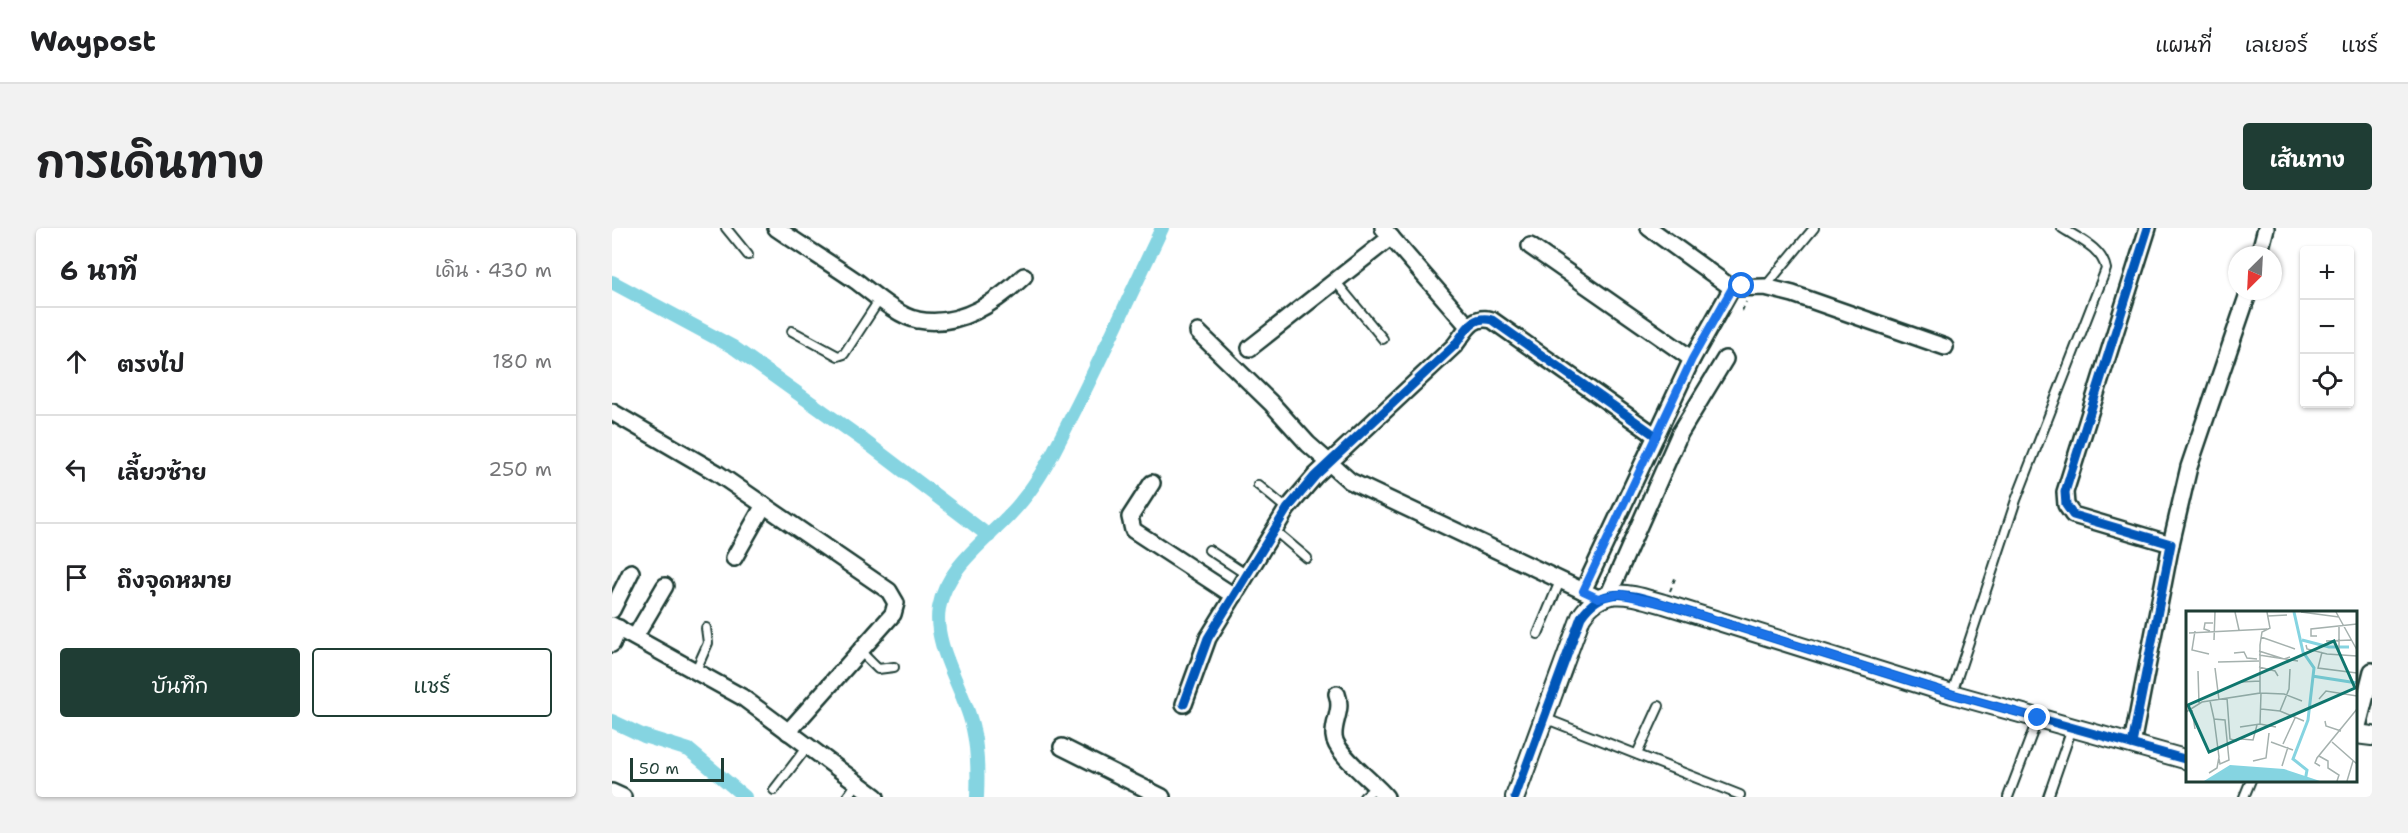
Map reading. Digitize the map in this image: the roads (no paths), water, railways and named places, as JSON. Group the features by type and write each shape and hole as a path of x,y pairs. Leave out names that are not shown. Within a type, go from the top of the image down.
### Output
{"street":[{"path":"776,228 880,299 916,320 931,321 980,309 1000,299 1024,276"},
{"path":"1649,228 1732,288 1765,287 1793,294 1945,347"},
{"path":"2148,228 2065,492 2066,505 2073,515 2171,544"},
{"path":"2261,246 2266,228"},
{"path":"1250,348 1335,281 1387,233 1467,326"},
{"path":"1530,246 1692,359"},
{"path":"1596,595 1656,436 1692,359 1732,288"},
{"path":"2132,744 2171,544 2189,467 2246,300"},
{"path":"1184,704 1208,638 1287,509 1329,464 1454,346 1467,326 1483,318 1492,320 1656,436"},
{"path":"1198,332 1271,403 1329,464 1350,481 1560,581 1596,595 1631,595 1664,604 1952,694 2186,760"},
{"path":"1515,797 1581,617 1596,595 1680,433 1725,359"},
{"path":"612,412 717,472 889,591 896,603 893,614 788,732"},
{"path":"1152,483 1130,517 1133,530 1234,596"},
{"path":"734,558 764,505"},
{"path":"612,610 630,572"},
{"path":"635,637 665,586"},
{"path":"612,644 615,627 696,670 742,697 876,797"},
{"path":"2357,730 2372,671"},
{"path":"1337,694 1340,703 1334,730 1336,745 1382,792"},
{"path":"2357,734 2372,736"},
{"path":"1062,747 1162,797"},
{"path":"612,792 623,797"}],"lane":[{"path":"726,228 748,255"},
{"path":"1765,287 1814,228"},
{"path":"1952,694 2016,500 2106,269 2104,259 2096,250 2062,228"},
{"path":"1335,281 1383,339"},
{"path":"792,331 838,356 844,354 880,299"},
{"path":"1258,485 1287,509"},
{"path":"1274,530 1307,558"},
{"path":"1209,550 1247,575"},
{"path":"1538,634 1560,581"},
{"path":"696,670 708,643 706,628"},
{"path":"860,651 878,669 894,667"},
{"path":"1637,754 1659,706"},
{"path":"1544,718 1740,795"},
{"path":"2008,797 2038,718"},
{"path":"2048,797 2072,727"},
{"path":"774,790 807,747"},
{"path":"2244,797 2250,782"},
{"path":"846,797 857,783"},
{"path":"1364,797 1382,792"}],"waterway":[{"path":"977,797 977,763 973,729 940,638 939,608 944,592 962,563 1021,502 1045,467 1089,382 1162,228"},
{"path":"612,282 733,347 863,440 989,536"},
{"path":"612,721 644,736 689,750 745,797"}]}
